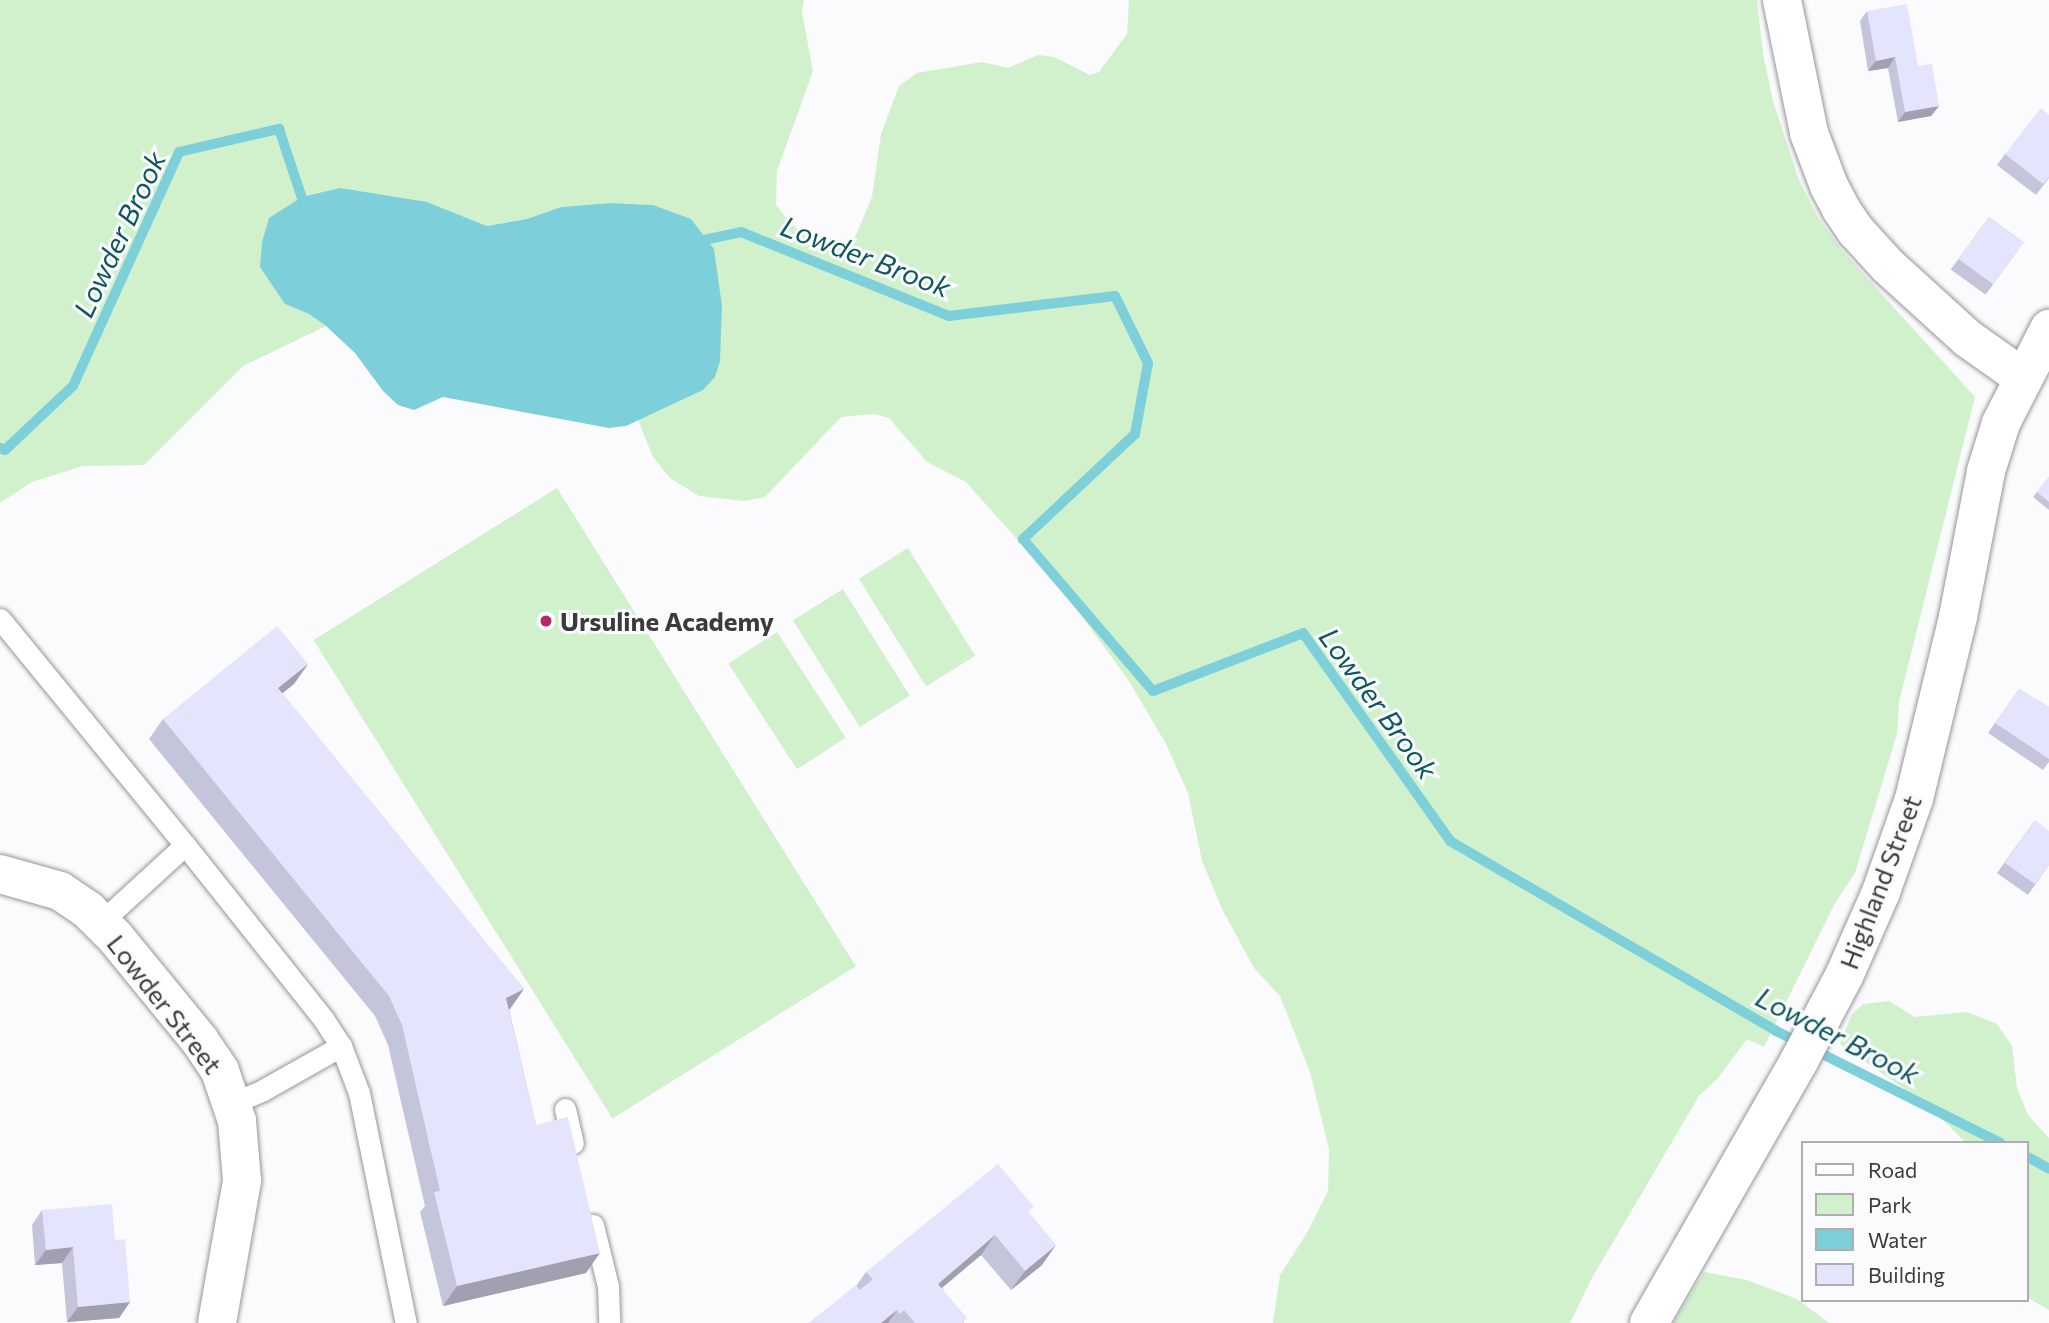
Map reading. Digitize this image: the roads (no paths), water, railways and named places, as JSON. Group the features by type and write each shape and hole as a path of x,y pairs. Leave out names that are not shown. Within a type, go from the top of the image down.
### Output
{"street":[{"path":"1782,0 1809,133 1829,186 1841,209 1888,266 1967,338 2022,377"},
{"name":"Highland Street","path":"1649,1323 1821,1021 1870,919 1905,831 1958,617 1986,471 2001,423 2022,377 2049,329"},
{"name":"Lowder Street","path":"0,874 60,891 101,922 200,1041 220,1071 233,1103 241,1142 242,1181 217,1323"}],"lane":[{"path":"0,619 186,845 315,1008 341,1046 359,1093 406,1323"},
{"path":"101,922 186,845"},
{"path":"233,1103 263,1090 341,1046"},
{"path":"565,1109 578,1163"},
{"path":"588,1204 608,1286 610,1323"}],"water":[{"path":"340,188 427,202 487,226 527,219 561,207 610,203 653,205 691,219 714,249 722,306 720,361 715,377 703,390 626,426 609,428 443,397 414,410 398,405 383,391 355,353 326,326 309,314 285,304 260,267 262,242 269,218 302,197"}],"waterway":[{"name":"Lowder Brook","path":"0,448 5,450 73,386 179,152 279,129 306,210"},
{"name":"Lowder Brook","path":"694,242 741,232 949,316 1115,296 1148,363 1135,434 1023,539 1153,691 1303,633 1450,841 1776,1031 1997,1141"},
{"name":"Lowder Brook","path":"2028,1157 2049,1169"}],"place":[{"name":"Ursuline Academy","path":"546,621"}]}
